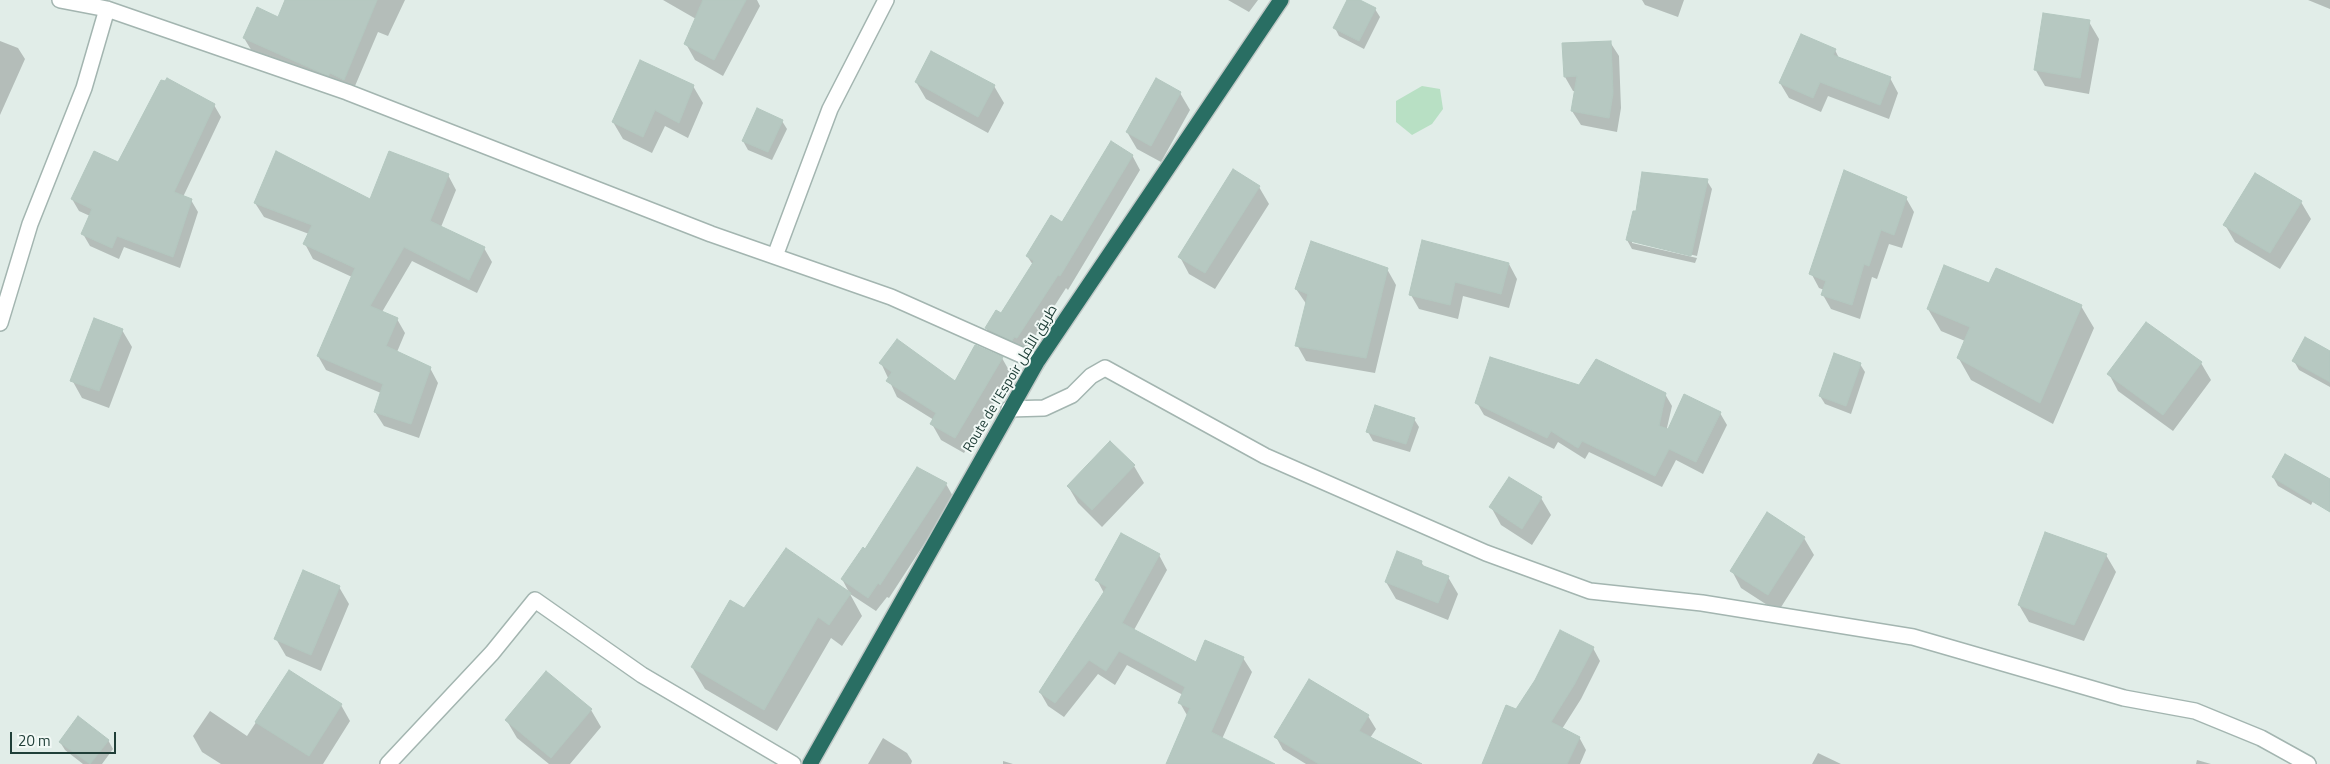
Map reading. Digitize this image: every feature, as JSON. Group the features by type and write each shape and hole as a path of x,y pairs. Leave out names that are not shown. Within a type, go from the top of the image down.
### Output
{"highway":[{"name":"Route de l’Espoir طريق الأمل","path":"810,764 1037,362 1281,0"}],"street":[{"path":"60,0 107,9 346,92 711,234 891,297 1037,362"},
{"path":"775,256 830,109 886,0"},
{"path":"0,323 30,224 84,88 107,9"},
{"path":"1009,409 1044,408 1072,395 1091,376 1106,368 1265,456 1486,553 1590,591 1702,603 1913,637 2124,698 2195,711 2261,738 2308,764"},
{"path":"388,764 492,653 535,600 642,676 793,764"}],"green space":[{"path":"1422,86 1440,89 1443,109 1432,124 1412,135 1396,122 1396,101"}],"building":[{"path":"285,0 377,0 344,80 330,73 328,76 243,38 257,7 278,17"},
{"path":"703,0 746,0 714,60 684,44"},
{"path":"1347,0 1360,0 1376,8 1359,41 1333,28"},
{"path":"2043,13 2090,20 2080,78 2034,70"},
{"path":"1801,34 1836,49 1833,55 1891,77 1880,105 1820,82 1813,98 1779,83"},
{"path":"1611,41 1613,93 1609,118 1571,111 1577,76 1564,77 1562,43"},
{"path":"931,51 995,85 978,117 915,82"},
{"path":"640,60 694,85 679,123 655,110 643,137 612,122"},
{"path":"167,78 215,104 174,192 192,199 173,257 117,236 112,248 81,234 92,209 71,199 94,151 118,162 161,80 165,81"},
{"path":"1156,78 1181,92 1151,146 1126,132"},
{"path":"757,108 783,120 768,152 742,141"},
{"path":"1111,141 1133,155 1060,276 1058,275 1017,338 1014,337 1012,341 985,328 996,310 1001,313 1034,261 1026,256 1051,215 1062,222"},
{"path":"276,151 370,199 389,151 449,174 430,221 485,247 469,280 404,247 370,306 398,318 386,346 431,367 411,424 374,412 383,384 317,356 355,268 303,244 312,225 254,203"},
{"path":"1233,169 1260,186 1205,273 1178,257"},
{"path":"1844,170 1907,197 1894,235 1881,230 1869,266 1864,264 1852,305 1821,295 1826,281 1809,274"},
{"path":"1642,172 1708,179 1691,256 1626,240 1633,211 1636,211"},
{"path":"2255,173 2302,201 2270,253 2223,225"},
{"path":"1422,240 1509,263 1501,294 1455,282 1450,305 1409,295"},
{"path":"1311,241 1388,268 1366,358 1295,346 1308,294 1295,289"},
{"path":"1944,265 1989,283 1996,268 2082,305 2040,403 1957,358 1970,327 1927,309"},
{"path":"94,318 123,329 99,391 70,381"},
{"path":"2146,322 2202,362 2163,415 2107,374"},
{"path":"2305,337 2330,351 2330,382 2292,361"},
{"path":"897,339 955,381 975,345 1003,357 955,438 930,424 936,413 886,381 892,372 879,363"},
{"path":"1834,353 1861,363 1846,406 1819,396"},
{"path":"1490,357 1579,385 1596,359 1666,393 1659,426 1668,429 1684,394 1721,412 1696,462 1669,449 1655,476 1582,441 1578,448 1551,431 1547,438 1475,403"},
{"path":"1375,405 1415,418 1406,444 1366,432"},
{"path":"1110,441 1135,465 1092,510 1067,486"},
{"path":"2285,454 2330,479 2330,512 2272,477"},
{"path":"917,467 947,483 880,585 878,583 868,598 841,579 863,547 865,549"},
{"path":"1509,477 1542,497 1522,529 1489,507"},
{"path":"1767,512 1805,537 1768,595 1730,571"},
{"path":"2045,532 2107,554 2074,625 2018,605"},
{"path":"1121,533 1160,554 1122,623 1196,662 1205,640 1244,657 1211,732 1275,764 1166,764 1190,708 1178,703 1185,687 1119,651 1106,671 1089,660 1055,703 1039,692 1107,587 1095,580"},
{"path":"786,548 851,593 829,625 818,617 764,710 691,667 730,600 744,608"},
{"path":"1397,551 1422,561 1421,565 1449,576 1438,603 1385,582"},
{"path":"303,570 340,586 311,655 274,639"},
{"path":"1560,630 1594,647 1574,685 1551,722 1580,737 1567,764 1482,764 1506,705 1516,709 1535,680"},
{"path":"289,670 342,704 309,756 255,722"},
{"path":"546,671 592,709 551,758 505,720"},
{"path":"1309,679 1369,715 1359,731 1422,764 1319,764 1274,737"},
{"path":"78,716 109,740 90,764 59,742"}]}
